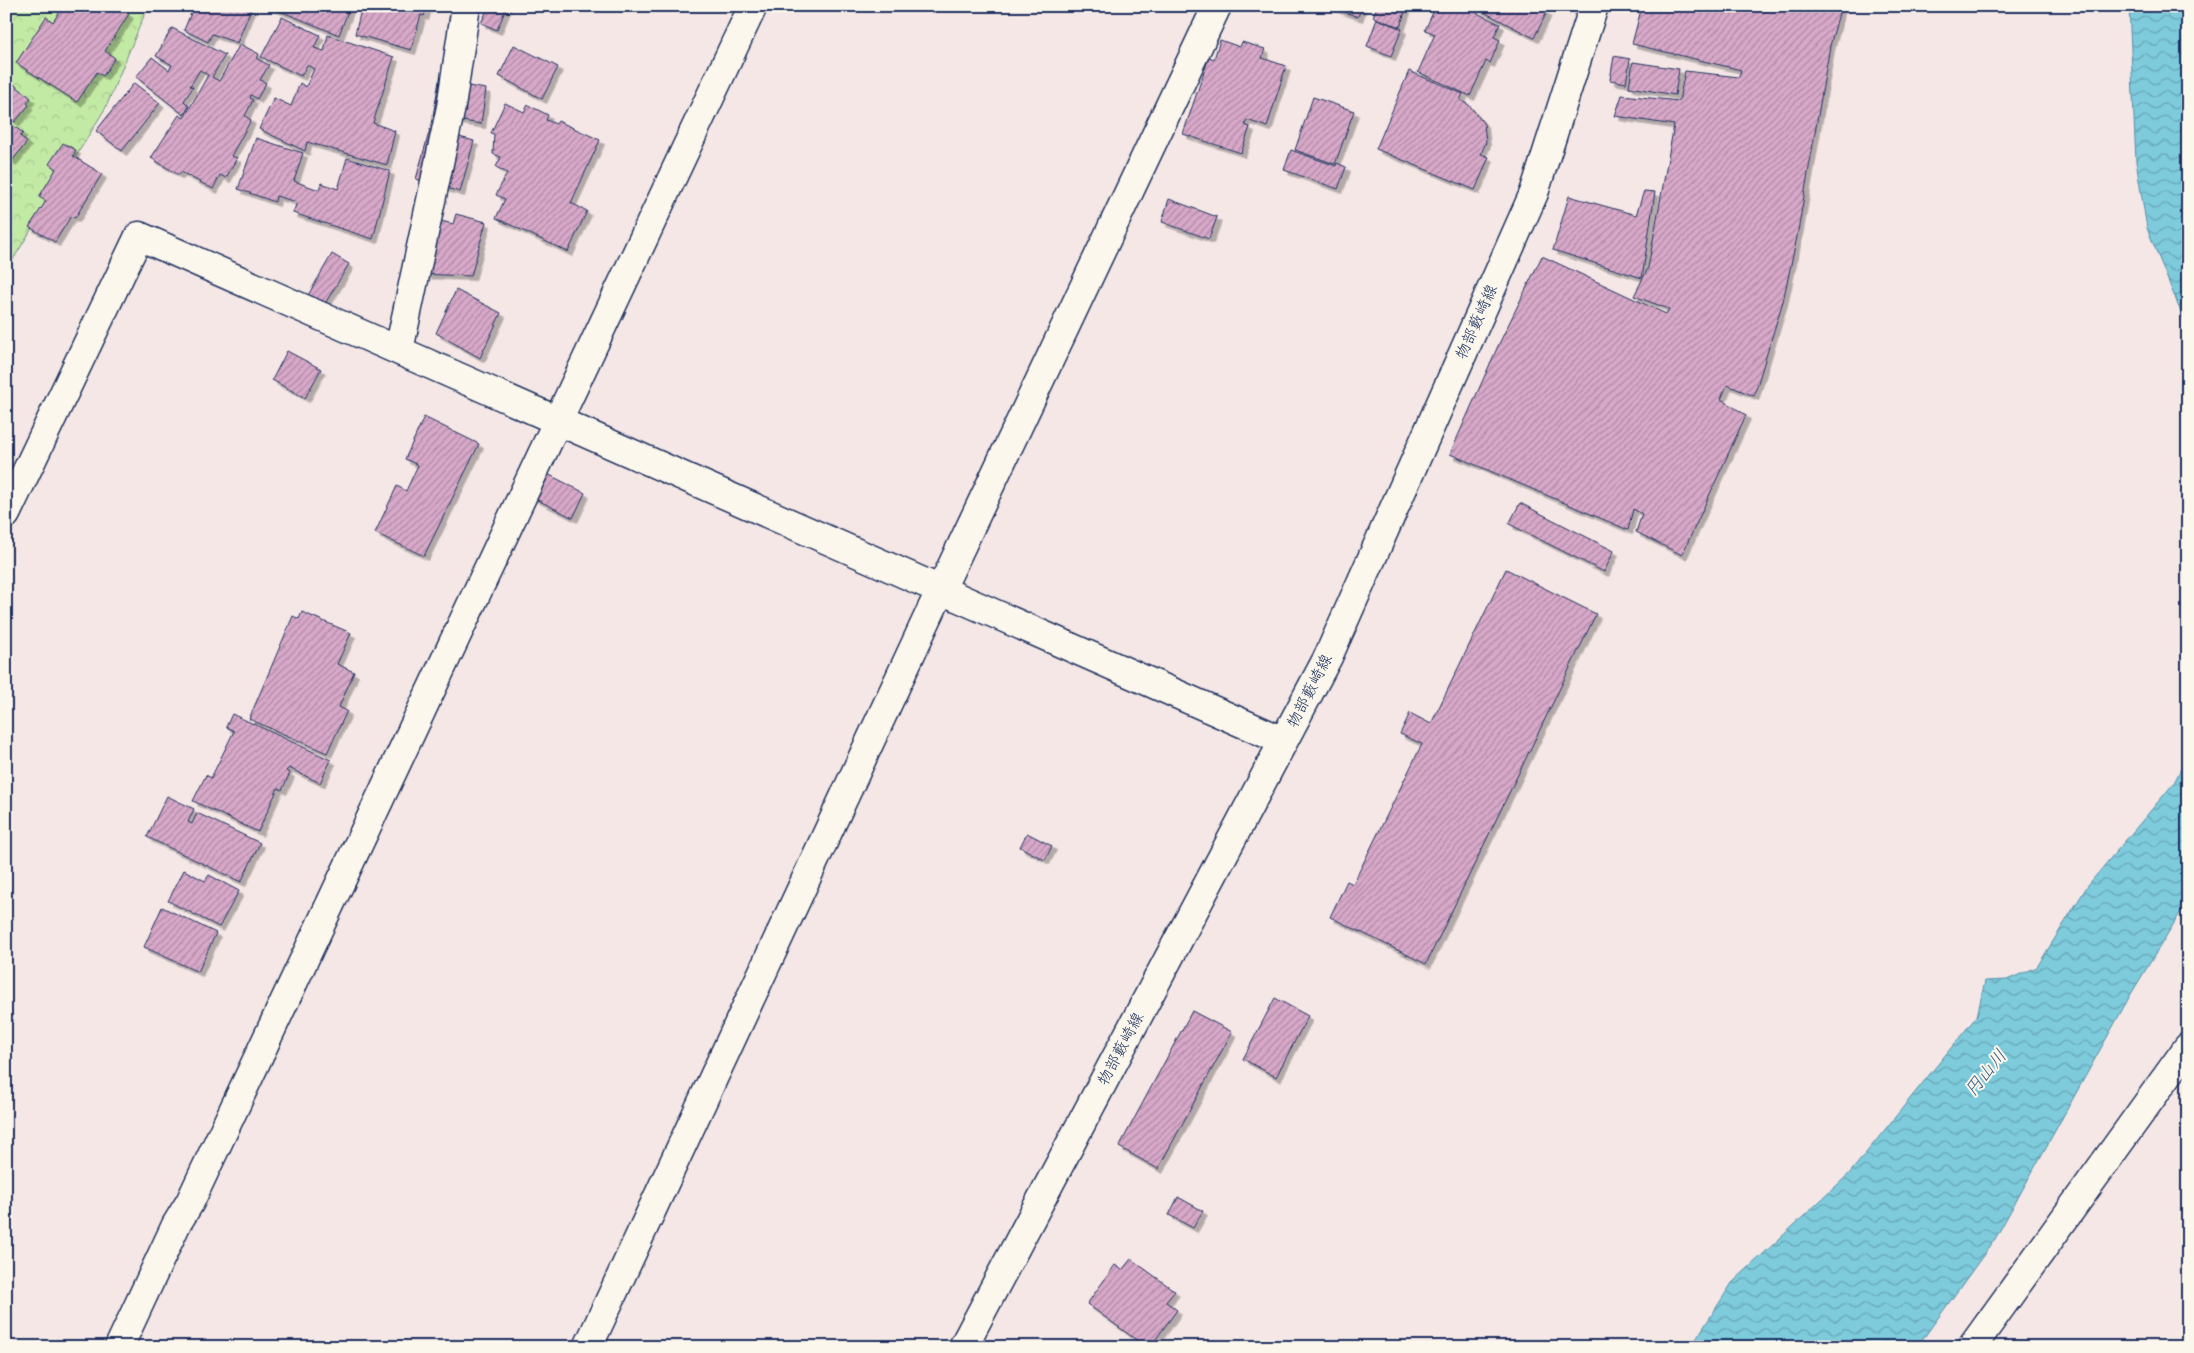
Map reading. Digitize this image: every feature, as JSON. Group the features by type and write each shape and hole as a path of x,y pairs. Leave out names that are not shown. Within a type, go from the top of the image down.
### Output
{"street":[{"path":"398,350 451,107 466,6"},
{"path":"119,1347 176,1225 194,1194 753,6"},
{"path":"588,1347 941,589 1217,6"},
{"name":"物部藪崎線","path":"963,1347 1328,657 1534,193 1594,6"},
{"path":"6,514 139,236 1284,741"},
{"path":"1972,1347 2188,1047"}],"green space":[{"path":"6,6 148,6 106,107 6,271"}],"water":[{"path":"2129,6 2188,6 2188,319 2184,320 2147,228 2136,162"},
{"name":"円山川","path":"2188,754 2188,900 2131,994 1995,1239 1917,1347 1691,1347 1732,1283 1849,1174 1977,1016 1985,981 2007,980 2037,967 2088,885 2174,783"}],"building":[{"path":"63,6 117,6 129,14 105,51 115,58 103,76 97,72 77,102 16,63 46,17 53,22"},
{"path":"194,6 243,6 251,9 237,43 212,34 208,42 184,30"},
{"path":"268,6 350,6 339,35"},
{"path":"362,6 427,6 424,16 421,15 411,50 355,34"},
{"path":"489,6 507,6 497,30 481,23"},
{"path":"1328,6 1362,6 1358,17"},
{"path":"1377,6 1407,6 1400,27 1373,17"},
{"path":"1436,6 1462,6 1500,24 1494,37 1500,40 1490,63 1486,61 1470,96 1418,72 1435,34 1425,30"},
{"path":"1472,6 1537,6 1547,12 1534,38"},
{"path":"1642,6 1841,6 1830,46 1797,237 1783,301 1754,396 1727,385 1721,399 1746,415 1682,555 1636,532 1642,514 1633,509 1628,530 1450,454 1498,346 1542,256 1666,314 1669,309 1634,296 1648,268 1674,125 1615,116 1622,95 1679,101 1685,71 1739,77 1741,70 1632,44"},
{"path":"282,17 320,35 314,48 324,51 328,35 394,57 373,123 395,131 387,165 307,142 305,151 259,129 274,98 291,106 300,83 306,87 314,69 307,65 301,76 261,57"},
{"path":"1377,19 1402,29 1391,56 1367,46"},
{"path":"172,28 225,55 212,77 219,81 240,44 259,54 257,59 269,65 260,80 266,83 257,99 251,95 250,98 253,100 245,116 251,120 231,156 237,158 226,178 220,175 213,189 181,172 179,175 151,158 179,115 184,118 208,75 200,70 190,86 193,87 184,101 189,106 184,115 136,77 152,57 169,70 172,65 156,56"},
{"path":"1220,40 1240,47 1242,42 1265,49 1262,58 1286,66 1267,127 1247,120 1245,125 1250,127 1241,153 1183,134 1209,57 1214,59"},
{"path":"514,45 558,67 542,99 499,76"},
{"path":"1614,56 1630,59 1626,83 1610,80"},
{"path":"1633,62 1679,69 1675,95 1629,87"},
{"path":"1409,71 1463,94 1460,100 1469,105 1484,124 1486,142 1481,154 1489,157 1475,190 1376,149"},
{"path":"6,78 31,98 27,103 29,105 15,122 6,115"},
{"path":"439,81 486,89 481,124 433,116"},
{"path":"134,83 160,103 122,151 96,131"},
{"path":"1313,97 1354,111 1335,164 1295,150"},
{"path":"505,103 524,112 528,105 548,115 546,120 556,124 558,121 600,140 571,203 587,211 568,252 496,218 505,199 496,195 507,173 496,167 501,157 493,154 494,134 491,133"},
{"path":"6,120 23,133 20,136 27,142 12,161 6,157"},
{"path":"430,129 474,141 460,192 416,179"},
{"path":"256,138 303,153 294,181 319,190 321,183 338,189 347,158 390,171 373,239 293,213 297,202 276,196 275,202 238,189"},
{"path":"63,143 76,150 73,156 102,174 75,218 71,216 55,242 29,227 46,201 39,197 56,169 49,164"},
{"path":"1291,150 1336,166 1337,163 1346,167 1338,189 1284,170"},
{"path":"1644,191 1655,192 1642,278 1553,250 1569,196 1636,215"},
{"path":"1169,199 1217,217 1209,239 1162,222"},
{"path":"456,214 486,222 471,276 416,274 437,220 453,224"},
{"path":"332,254 349,264 323,307 307,297"},
{"path":"456,290 501,313 480,358 436,333"},
{"path":"287,351 321,369 305,398 272,380"},
{"path":"424,417 479,444 424,556 375,533 397,486 406,491 418,465 405,459"},
{"path":"530,465 585,493 573,518 518,490"},
{"path":"1520,503 1614,551 1604,572 1509,524"},
{"path":"1506,569 1596,614 1426,964 1330,917 1347,881 1353,884 1422,744 1400,734 1410,713 1431,724"},
{"path":"302,612 351,633 337,664 354,672 339,707 347,711 327,753 249,719 293,616 299,619"},
{"path":"232,714 331,760 320,783 289,768 286,771 290,773 282,790 278,788 258,832 193,801 206,775 211,778 234,731 226,727"},
{"path":"167,796 194,809 188,822 192,824 197,813 260,843 241,882 147,837"},
{"path":"1027,833 1052,846 1045,860 1020,847"},
{"path":"184,870 205,881 209,875 239,891 219,927 168,901"},
{"path":"162,907 216,933 198,972 144,947"},
{"path":"1275,998 1308,1016 1276,1077 1243,1059"},
{"path":"1192,1011 1232,1032 1158,1169 1119,1147"},
{"path":"1178,1197 1203,1211 1193,1228 1169,1215"},
{"path":"1131,1259 1175,1291 1166,1302 1177,1310 1150,1347 1146,1347 1087,1304 1115,1265 1122,1270"}]}
